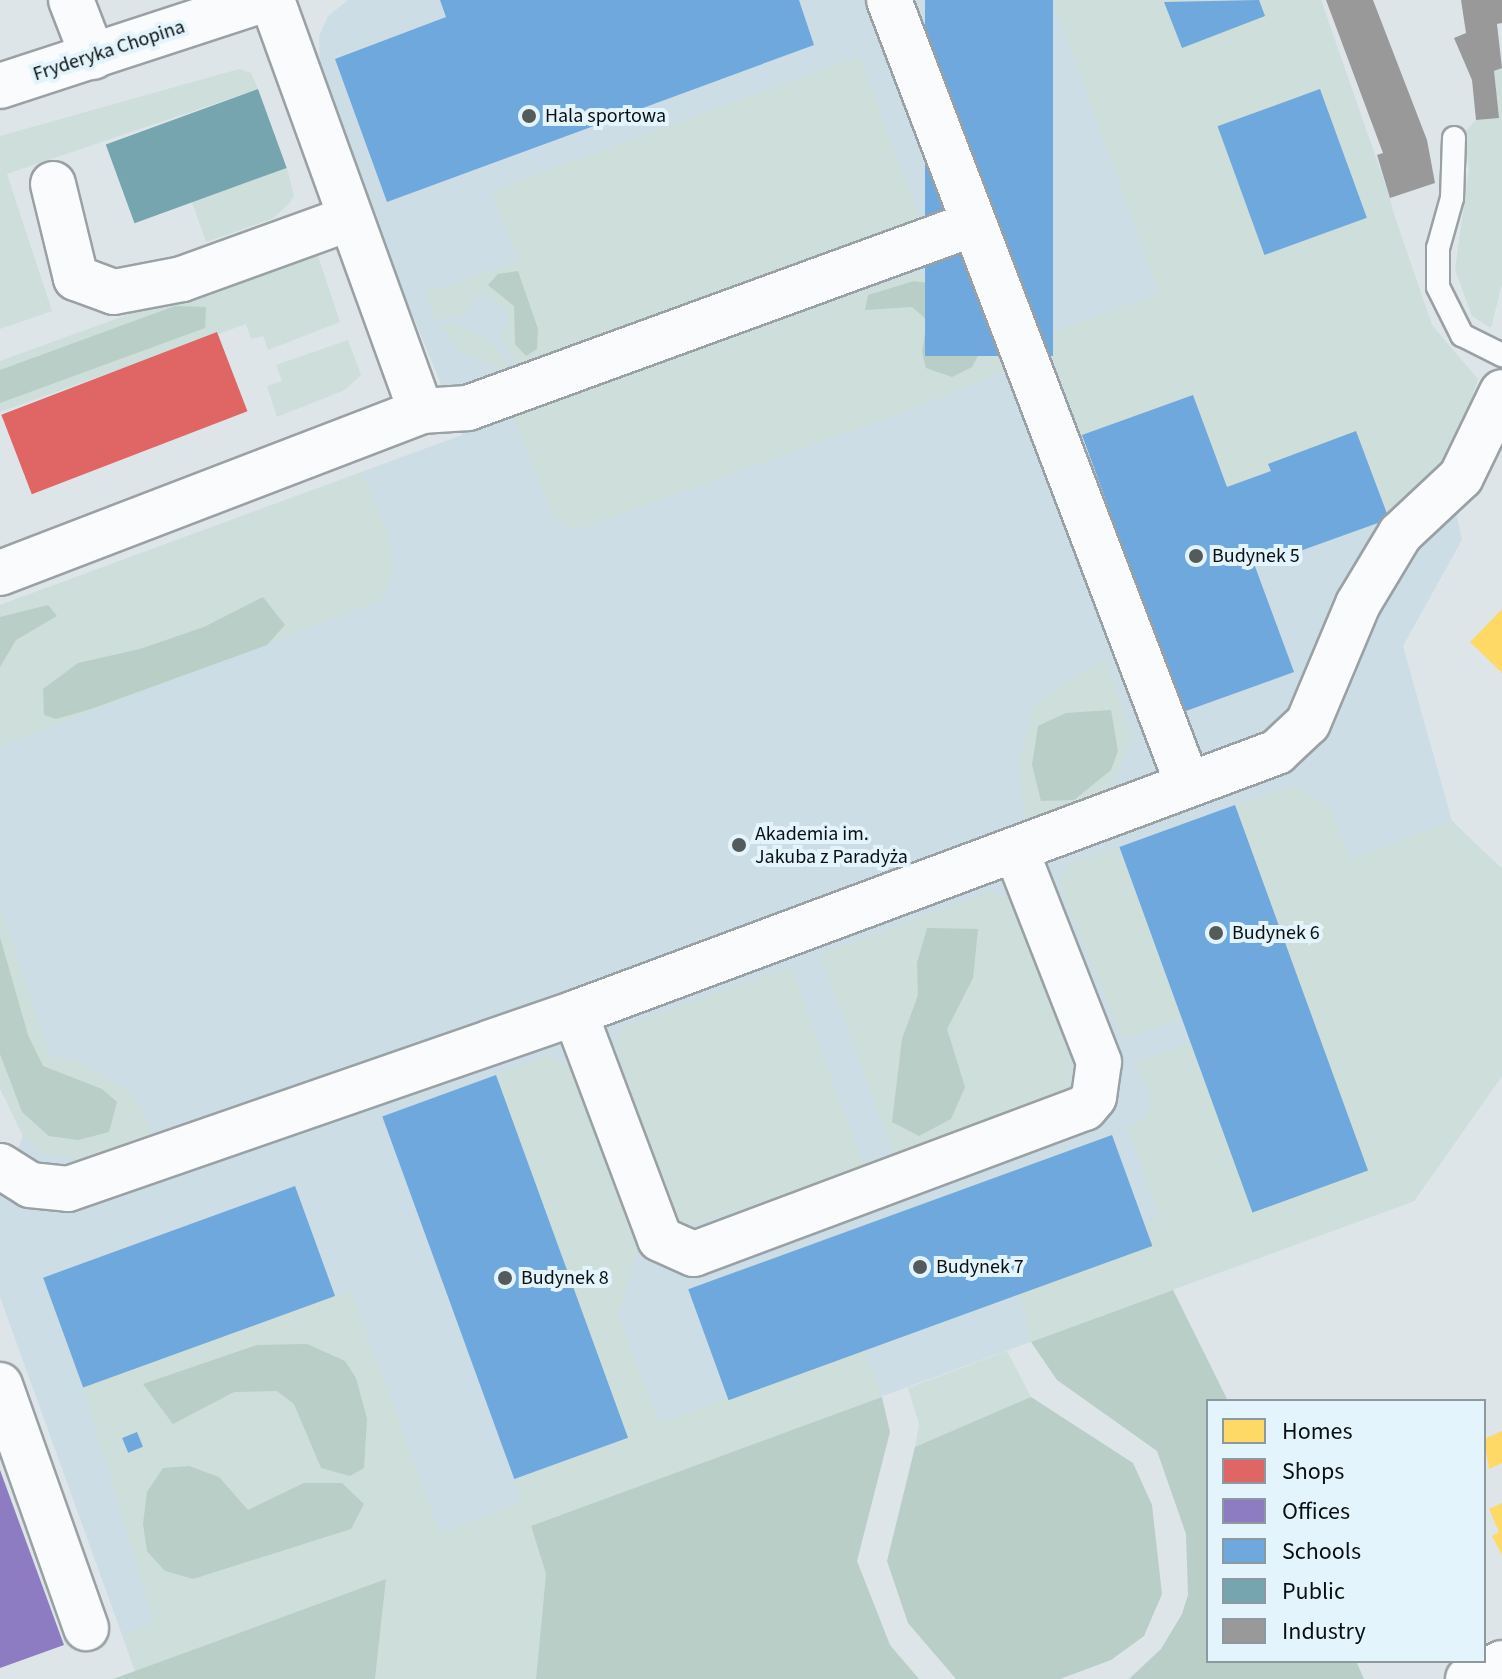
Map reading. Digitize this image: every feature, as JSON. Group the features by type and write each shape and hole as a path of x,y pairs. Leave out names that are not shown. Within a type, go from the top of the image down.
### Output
{"street":[{"path":"71,0 93,57"},
{"name":"Fryderyka Chopina","path":"0,86 263,0"},
{"path":"272,0 348,219 421,411"},
{"path":"889,0 1188,785"},
{"path":"53,184 76,278 114,292 182,279 348,219"},
{"path":"0,573 421,411 468,408 973,224"},
{"path":"1,1163 30,1185 68,1189 575,1013 1277,752 1308,723 1358,604 1400,534 1461,477 1502,392"},
{"path":"575,1013 660,1239 694,1254 1085,1108 1094,1097 1099,1062 1016,850"},
{"path":"0,1385 86,1628"},
{"path":"1468,1679 1502,1663"}],"lane":[{"path":"1454,138 1452,198 1438,248 1438,287 1462,335 1502,355"}],"shaded area":[{"name":"Akademia im. Jakuba z Paradyża","path":"348,0 1321,0 1390,198 1462,540 1403,646 1452,821 1502,869 1502,1076 1414,1201 135,1671 0,1297 0,1194 23,1136 0,1088 0,605 462,435 398,280 320,63 319,36 328,16"},
{"path":"1053,0 1321,0 1432,325 1478,379 1460,434 1428,484 1389,519 1356,432 1269,464 1271,471 1227,487 1193,395 1082,435 1046,335 1159,293","holes":["1320,89 1367,218 1266,255 1218,126"]},
{"path":"859,56 920,219 535,362 519,365 499,336 508,324 508,311 487,295 472,299 462,316 435,320 425,293 518,261 492,191"},
{"path":"1502,68 1502,283 1491,328 1472,316 1455,270 1469,168 1464,133 1476,120 1498,118 1494,71"},
{"path":"239,69 251,73 258,89 7,174 52,311 0,329 0,136"},
{"path":"287,168 294,196 288,205 272,219 206,242 192,202"},
{"path":"318,256 340,322 268,350 263,336 251,339 246,324 0,412 0,361 281,259"},
{"path":"915,273 943,280 981,306 1003,371 926,404 574,531 556,521 512,416"},
{"path":"453,323 486,339 504,356 508,371 461,353 440,327"},
{"path":"348,340 361,375 345,390 277,417 267,386 282,381 276,365"},
{"path":"362,472 388,534 394,569 385,599 0,746 0,605"},
{"path":"1106,661 1132,736 1124,759 1107,790 1080,809 1029,824 1022,803 1020,758 1033,706 1081,672"},
{"path":"1295,786 1329,806 1351,860 1452,821 1502,869 1502,1076 1414,1201 1031,1342 1019,1293 1159,1216 1127,1125 1141,1121 1149,1110 1151,1097 1136,1062 1191,1043 1367,1171 1235,805"},
{"path":"1119,847 1182,1018 1123,1039 1059,885 1068,864"},
{"path":"989,892 1011,900 1071,1061 1071,1084 1062,1094 894,1155 820,954"},
{"path":"0,906 50,1057 79,1061 125,1088 141,1106 155,1138 95,1164 44,1153 23,1136 0,1088"},
{"path":"791,966 864,1168 687,1227 675,1218 615,1043 627,1025"},
{"path":"546,1056 568,1065 639,1243 618,1315 659,1423 864,1349 882,1397 531,1526 546,1574 536,1679 375,1679 386,1579 135,1671 123,1636 154,1622 83,1387 351,1291 440,1533 522,1502 515,1480 628,1438 496,1075"},
{"path":"1007,1351 1031,1397 915,1447 919,1424 908,1388"}],"green space":[{"path":"518,271 538,329 537,349 526,356 515,344 514,306 488,285 498,274"},
{"path":"914,281 933,284 978,324 984,345 972,367 952,377 926,368 922,352 927,320 912,307 865,310 868,295"},
{"path":"175,306 206,307 205,328 0,403 0,370"},
{"path":"263,597 285,625 267,645 91,709 56,719 44,715 43,689 78,663 140,649 204,627"},
{"path":"48,605 57,616 16,640 0,667 0,617"},
{"path":"1111,710 1118,751 1111,770 1074,800 1041,801 1032,765 1038,726 1066,713"},
{"path":"927,928 978,929 973,978 947,1029 965,1087 951,1119 919,1136 892,1122 902,1039 918,995 917,963"},
{"path":"0,937 28,1035 43,1066 102,1089 117,1102 109,1132 78,1140 49,1136 22,1112 0,1054"},
{"path":"1173,1290 1227,1399 1206,1399 1206,1663 1357,1663 1364,1679 1129,1679 1161,1649 1182,1614 1188,1595 1186,1534 1157,1451 1057,1380 1031,1342"},
{"path":"307,1344 345,1361 356,1378 367,1419 364,1468 350,1476 321,1468 294,1404 277,1391 234,1392 173,1424 143,1384 257,1345"},
{"path":"882,1397 890,1432 857,1561 890,1645 919,1679 536,1679 546,1574 531,1526"},
{"path":"1031,1397 1133,1463 1152,1505 1162,1594 1144,1636 1111,1660 1060,1679 956,1679 908,1623 887,1561 915,1447"},
{"path":"189,1466 219,1477 248,1510 304,1483 342,1483 364,1504 351,1529 193,1579 165,1571 147,1551 143,1524 147,1492 163,1468"},
{"path":"386,1579 375,1679 113,1679 135,1671"}],"building: Homes":[{"path":"1502,609 1502,673 1470,642"},
{"path":"1502,1431 1502,1463 1489,1469 1486,1451 1486,1438"},
{"path":"1502,1503 1502,1555 1492,1536 1499,1532 1489,1509"}],"building: Shops":[{"path":"217,332 247,411 32,494 1,415"}],"building: Offices":[{"path":"0,1470 64,1645 0,1668"}],"building: Schools":[{"name":"Hala sportowa","path":"440,0 799,0 814,45 387,202 335,59 446,17"},
{"path":"925,0 1053,0 1053,356 925,356"},
{"path":"1259,0 1265,16 1182,48 1164,2"},
{"path":"1320,89 1367,218 1264,255 1218,126"},
{"name":"Budynek 5","path":"1193,395 1227,487 1271,471 1268,464 1356,431 1389,519 1300,551 1298,545 1253,561 1294,672 1183,712 1082,435"},
{"name":"Budynek 6","path":"1235,805 1368,1171 1252,1213 1119,847"},
{"name":"Budynek 8","path":"496,1075 628,1438 514,1479 382,1116"},
{"name":"Budynek 7","path":"1112,1135 1152,1246 729,1400 688,1289"},
{"path":"295,1186 335,1296 83,1388 43,1278"},
{"path":"137,1432 143,1447 128,1453 122,1438"}],"building: Public":[{"path":"258,89 287,168 134,223 106,144"}],"building: Industry":[{"path":"1326,0 1373,0 1427,140 1435,183 1390,198 1377,155 1383,153"},
{"path":"1461,0 1502,0 1502,23 1497,24 1502,68 1494,71 1499,118 1476,120 1472,80 1454,38 1466,33"}],"place":[{"name":"Hala sportowa","path":"529,116"},
{"name":"Budynek 5","path":"1196,556"},
{"name":"Akademia im. Jakuba z Paradyża","path":"739,845"},
{"name":"Budynek 6","path":"1216,933"},
{"name":"Budynek 7","path":"920,1267"},
{"name":"Budynek 8","path":"505,1278"}]}
